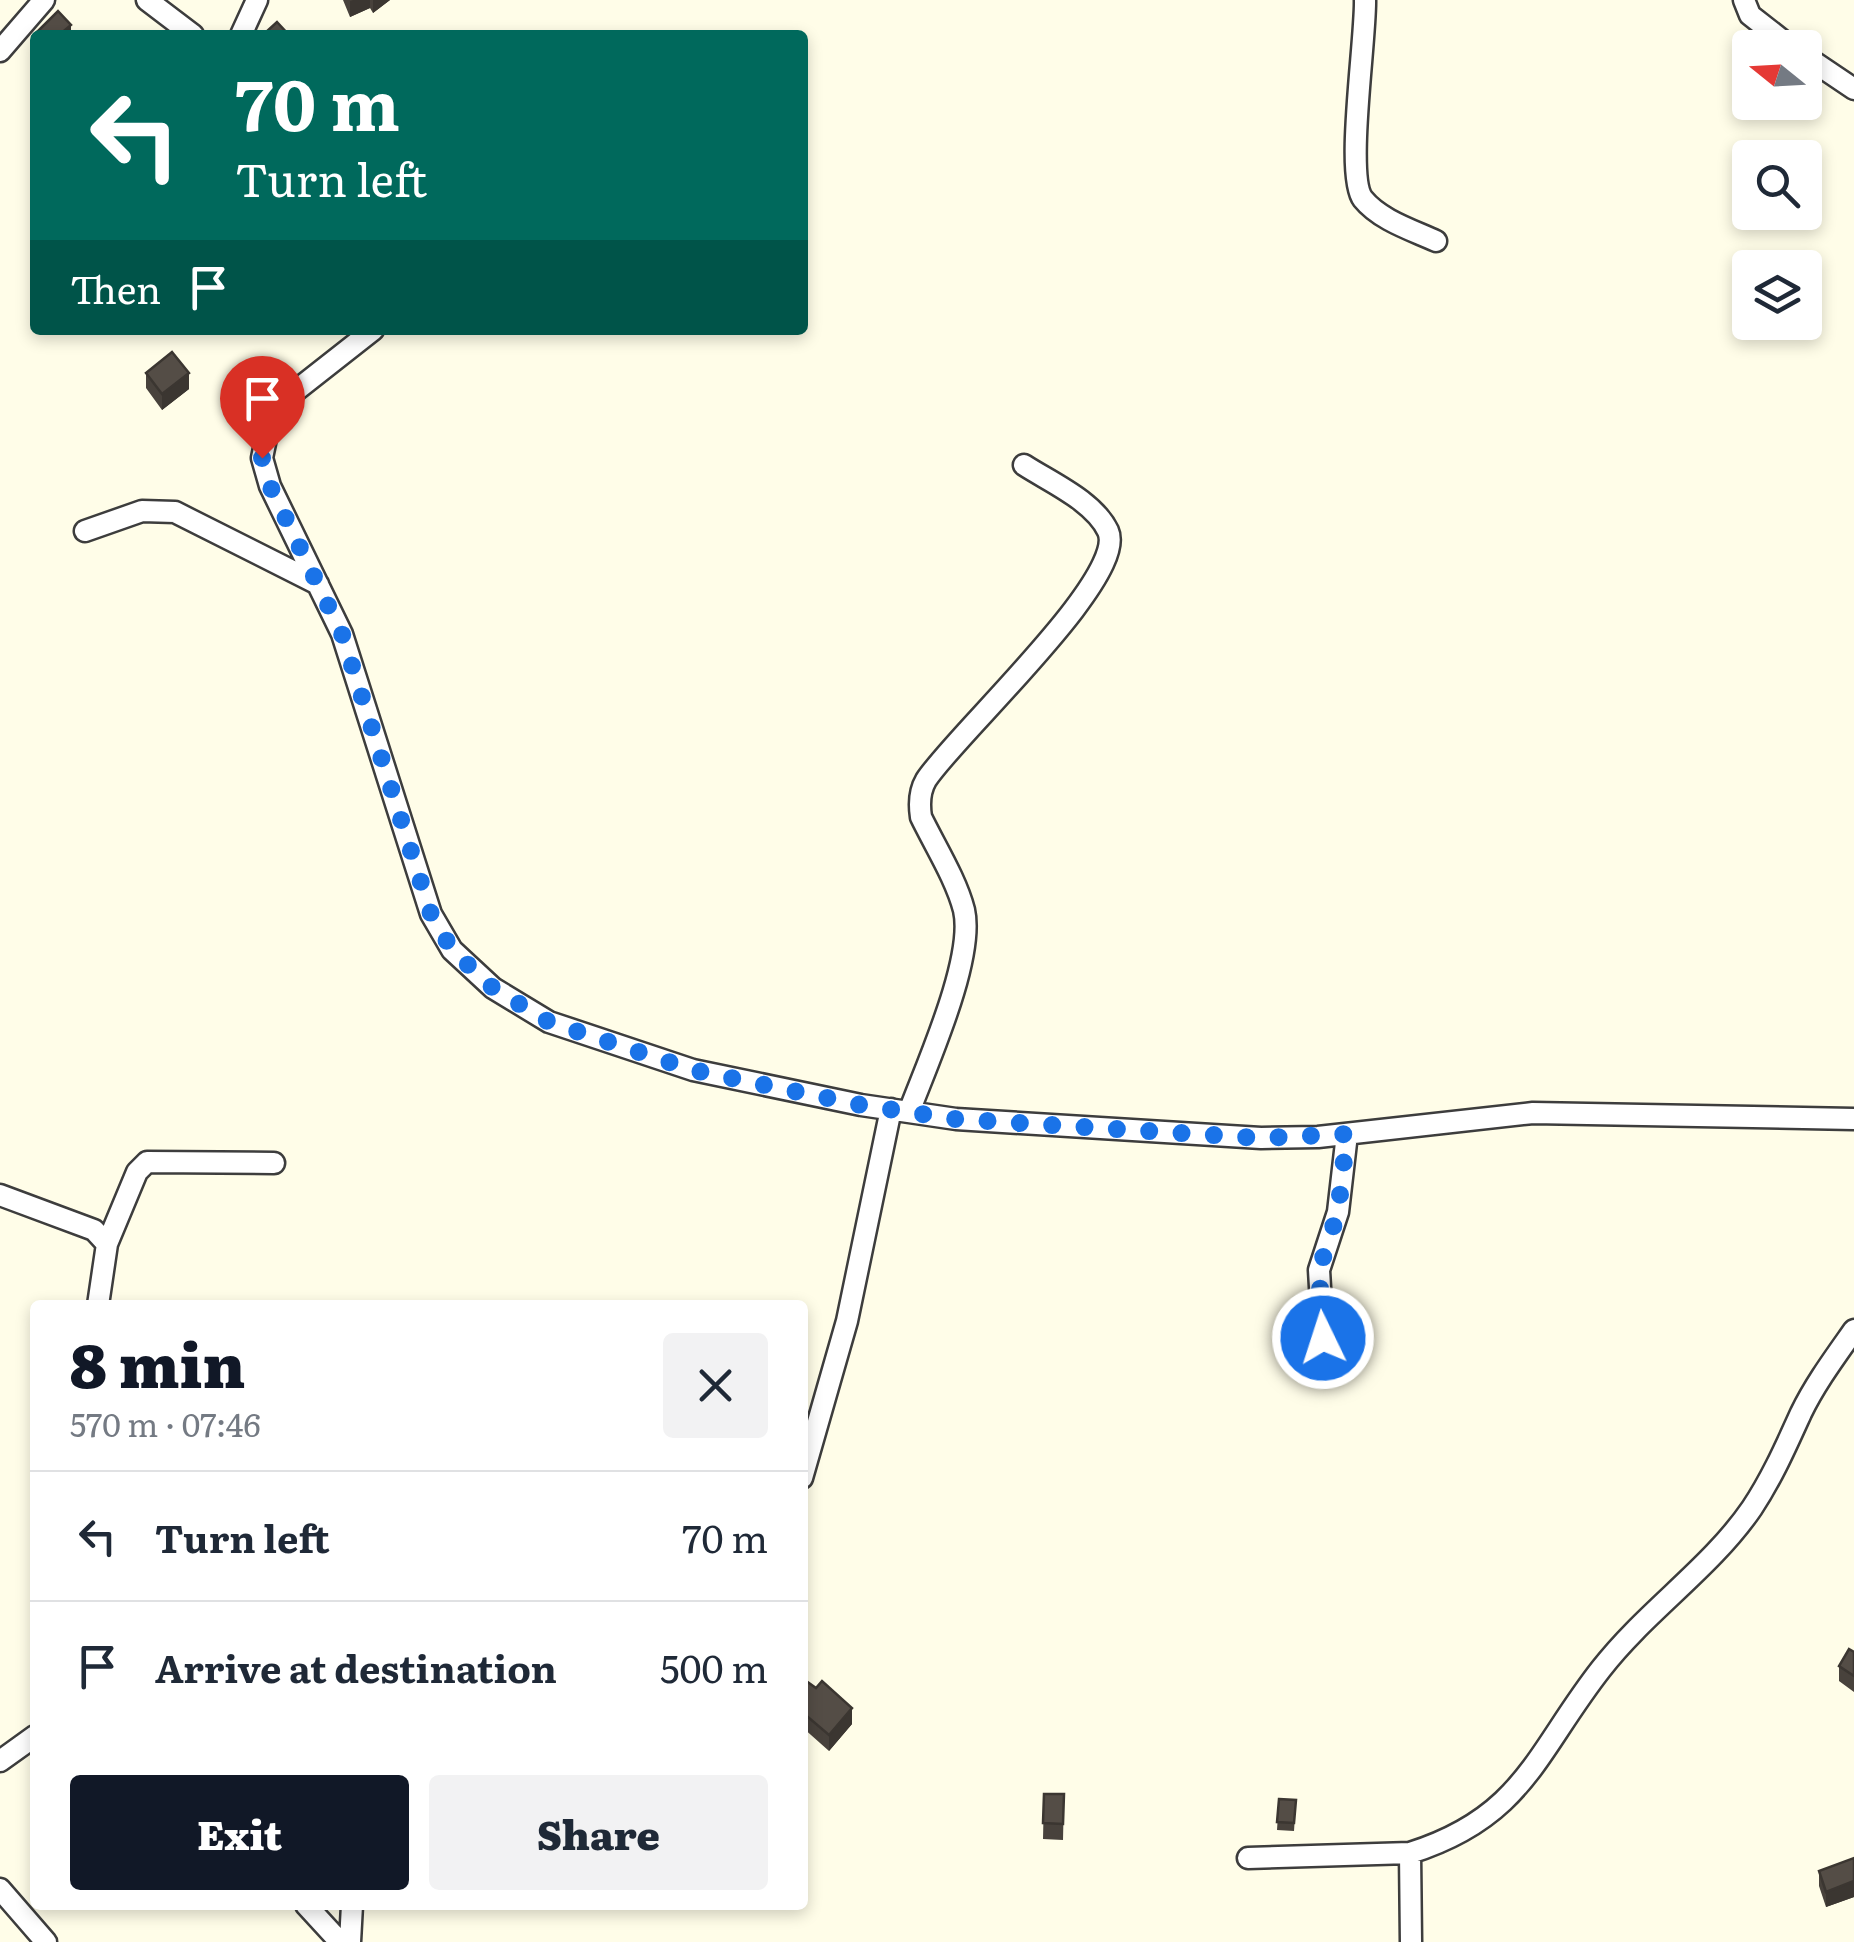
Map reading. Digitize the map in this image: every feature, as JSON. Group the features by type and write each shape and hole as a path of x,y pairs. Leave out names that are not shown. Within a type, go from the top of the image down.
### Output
{"street":[{"path":"0,51 44,0"},
{"path":"147,0 186,30"},
{"path":"243,30 257,0"},
{"path":"1365,0 1366,39 1354,169 1359,195 1388,219 1436,241"},
{"path":"1744,0 1750,14 1770,30"},
{"path":"1822,67 1854,89"},
{"path":"367,335 289,396 270,418 262,458 270,486 342,634 431,914 452,950 493,988 549,1022 693,1070 900,1111 1260,1138 1347,1134 1533,1113 1854,1119"},
{"path":"808,1458 848,1321 900,1111 948,1006 966,936 964,908 921,817 919,802 926,781 1097,578 1110,554 1110,535 1102,521 1024,464"},
{"path":"85,532 142,511 175,512 318,584"},
{"path":"1323,1338 1319,1270 1338,1212 1347,1134"},
{"path":"99,1300 108,1244 137,1172 147,1162 274,1163"},
{"path":"0,1195 25,1201 94,1230 108,1244"},
{"path":"1248,1858 1410,1853 1434,1845 1473,1823 1514,1794 1539,1764 1602,1668 1750,1510 1784,1454 1802,1410 1854,1330"},
{"path":"0,1761 30,1740"},
{"path":"1410,1853 1411,1942"},
{"path":"0,1889 46,1942"},
{"path":"311,1910 340,1942"},
{"path":"350,1942 352,1910"}],"building":[{"path":"58,11 71,25 65,30 39,30"},
{"path":"277,22 284,30 268,30"},
{"path":"172,352 189,373 162,394 146,373"},
{"path":"1849,1649 1854,1652 1854,1676 1839,1666"},
{"path":"822,1681 852,1708 829,1735 808,1717 808,1682 816,1688"},
{"path":"1044,1794 1064,1794 1063,1824 1043,1823"},
{"path":"1279,1799 1296,1800 1294,1823 1277,1822"},
{"path":"1854,1858 1854,1881 1826,1892 1819,1871"}],"route":[{"path":"262,458 270,486 342,634 431,914 452,950 493,988 549,1022 607,1044 693,1070 861,1105 956,1119 1260,1138 1347,1134 1338,1212 1319,1270 1323,1338"}]}
